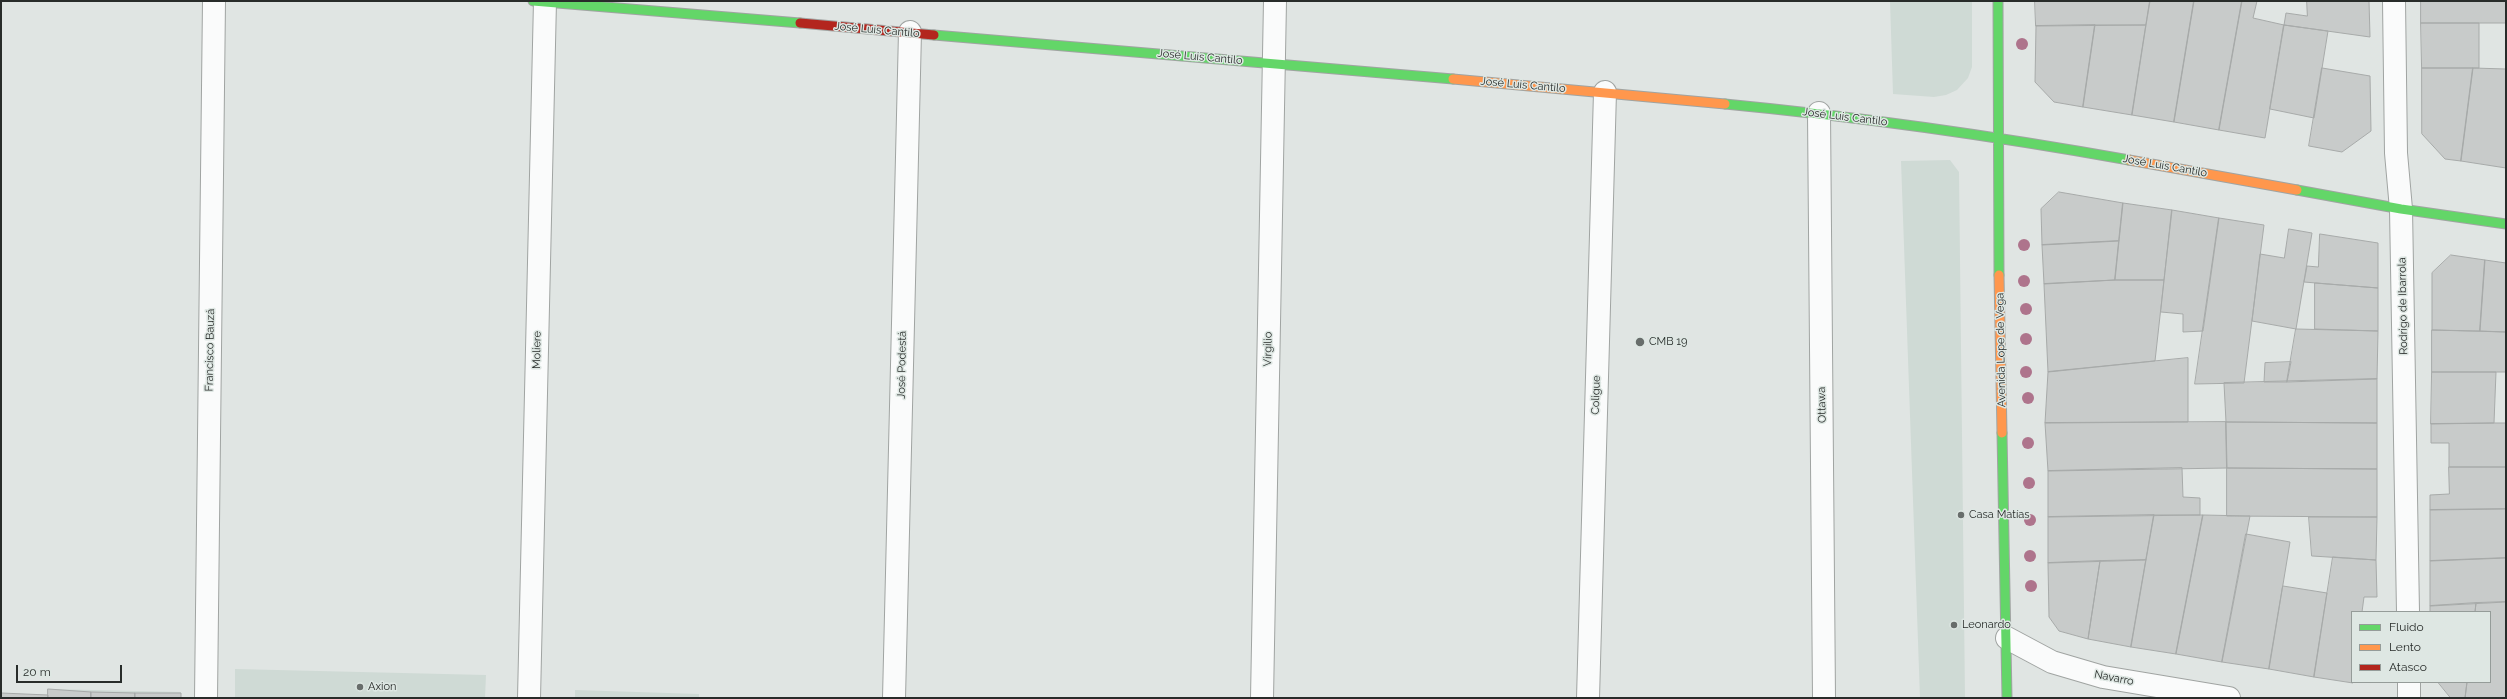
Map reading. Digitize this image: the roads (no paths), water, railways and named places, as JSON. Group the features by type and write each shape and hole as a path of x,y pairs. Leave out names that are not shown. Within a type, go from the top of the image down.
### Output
{"street":[{"name":"Francisco Bauzá","path":"206,698 214,1"},
{"name":"José Luis Cantilo","path":"541,1 1605,92 1818,113 1996,136 2401,208 2506,224"},
{"name":"Moliere","path":"529,698 541,1"},
{"name":"Virgilio","path":"1262,698 1275,1"},
{"name":"Avenida Lope de Vega","path":"1998,1 1996,136 2007,698"},
{"name":"Rodrigo de Ibarrola","path":"2394,1 2396,153 2401,208 2408,611"},
{"name":"José Podestá","path":"894,698 910,32"},
{"name":"Coligue","path":"1588,698 1605,92"},
{"name":"Ottawa","path":"1818,113 1824,698"},
{"name":"Navarro","path":"2006,638 2052,662 2103,677 2228,698"},
{"path":"2409,683 2409,698"}],"place":[{"name":"CMB 19","path":"1640,342"},
{"name":"Casa Matías","path":"1961,515"},
{"name":"Leonardo","path":"1954,625"},
{"name":"Axion","path":"360,687"}]}
